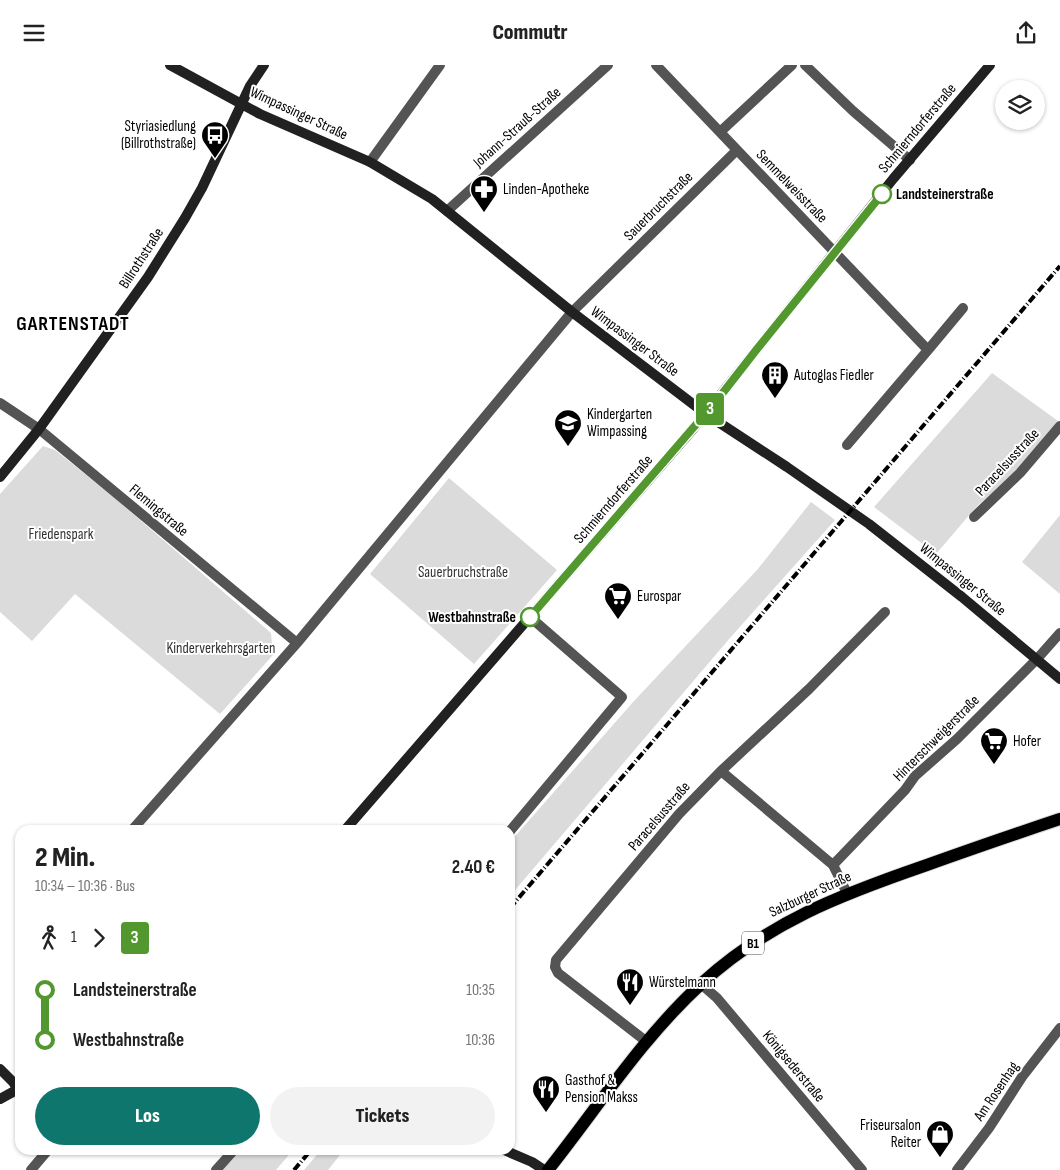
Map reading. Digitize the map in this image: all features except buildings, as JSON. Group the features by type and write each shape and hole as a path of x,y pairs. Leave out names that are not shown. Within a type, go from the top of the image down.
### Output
{"main road":[{"name":"Salzburger Straße","path":"548,1170 647,1042 701,984 732,958 767,933 801,914 847,893 1060,819"}],"street":[{"name":"Wimpassinger Straße","path":"170,65 260,114 370,162 415,188 447,211 572,312 706,414 869,524 1060,679"},
{"name":"Billrothstraße","path":"0,477 39,429 148,277 202,188 242,104 264,65"},
{"path":"370,162 440,65"},
{"name":"Johann-Strauß-Straße","path":"447,211 608,65"},
{"name":"Semmelweisstraße","path":"656,65 928,350"},
{"path":"720,132 792,65"},
{"path":"804,65 853,111 910,160"},
{"name":"Schmierndorferstraße","path":"349,825 706,414 834,252 990,65"},
{"name":"Sauerbruchstraße","path":"136,825 297,643 572,312 737,150"},
{"path":"847,445 962,308"},
{"name":"Flemingstraße","path":"0,403 39,429 297,643"},
{"name":"Paracelsusstraße","path":"974,517 1020,473 1060,426"},
{"name":"Paracelsusstraße","path":"647,1042 558,973 554,967 556,960 679,814 721,771 810,689 885,612"},
{"path":"515,825 622,697 530,617"},
{"name":"Hinterschweigerstraße","path":"833,865 905,790 915,775 957,739 1037,659 1060,633"},
{"path":"721,771 833,865 847,893"},
{"name":"Königsederstraße","path":"701,984 717,999 862,1170"},
{"name":"Am Rosenhag","path":"957,1170 990,1128 1022,1077 1060,1028"},
{"path":"0,1069 15,1084"},
{"path":"0,1099 15,1091"},
{"path":"31,1170 44,1155"},
{"path":"216,1170 230,1155"},
{"path":"515,1155 544,1170"}],"green space":[{"path":"992,373 1058,421 1017,471 977,506 936,554 874,507"},
{"name":"Friedenspark","path":"43,446 55,450 111,495 271,633 273,655 220,714 75,594 32,641 0,612 0,494"},
{"name":"Sauerbruchstraße","path":"449,478 557,570 474,664 370,574"},
{"path":"811,502 835,520 730,638 515,890 515,836 634,701 757,570"},
{"path":"1060,515 1060,594 1022,562"},
{"path":"232,1155 289,1155 276,1170 219,1170"},
{"path":"317,1155 340,1155 328,1170 304,1170"}],"railway":[{"path":"515,902 1060,266"},
{"path":"294,1170 307,1155"}],"bus line":[{"name":"3","path":"530,617 718,399 882,194"}],"place":[{"name":"Styriasiedlung (Billrothstraße)","path":"215,159"},
{"name":"Landsteinerstraße","path":"882,194"},
{"name":"Linden-Apotheke","path":"484,213"},
{"name":"Autoglas Fiedler","path":"775,399"},
{"name":"Kindergarten Wimpassing","path":"568,447"},
{"name":"Westbahnstraße","path":"530,617"},
{"name":"Eurospar","path":"618,620"},
{"name":"Hofer","path":"994,765"},
{"name":"Würstelmann","path":"630,1006"},
{"name":"Gasthof & Pension Makss","path":"546,1113"},
{"name":"Friseursalon Reiter","path":"940,1158"}],"district":[{"name":"GARTENSTADT","path":"73,323"}],"park label":[{"name":"Kinderverkehrsgarten","path":"221,648"}]}
